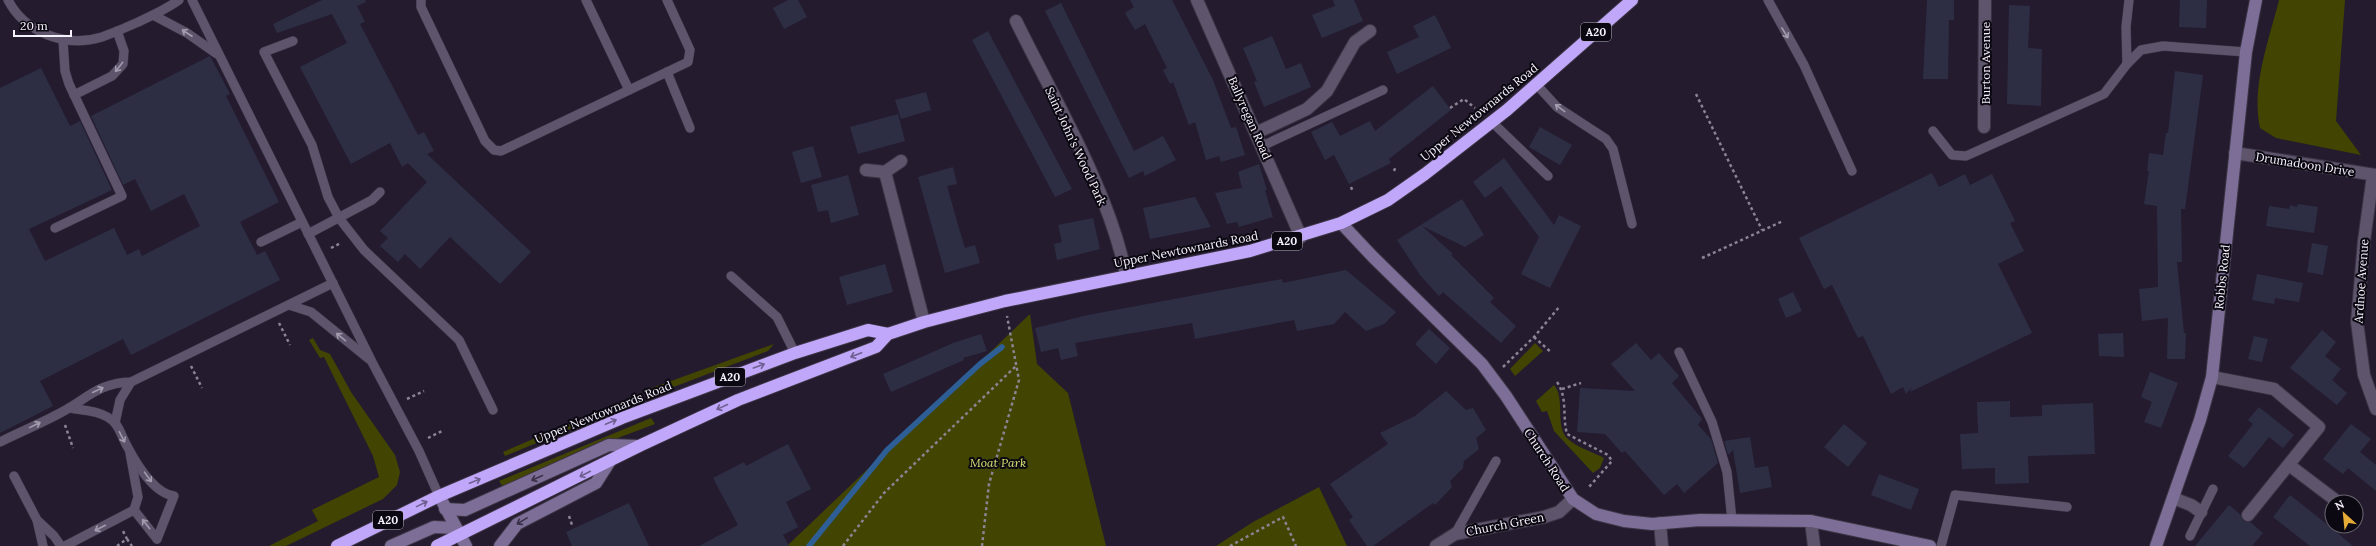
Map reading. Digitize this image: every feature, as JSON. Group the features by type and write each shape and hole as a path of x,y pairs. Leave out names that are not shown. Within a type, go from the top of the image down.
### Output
{"highway":[{"name":"Upper Newtownards Road","path":"437,546 457,532 738,400 876,347 888,334 924,322 1005,301 1126,275 1250,251 1301,237 1341,223 1398,194 1492,122 1632,0"},
{"name":"Upper Newtownards Road","path":"337,546 439,496 622,418 796,353 868,330 888,334"}],"street":[{"name":"Ballyregan Road","path":"1197,0 1301,237"},
{"name":"Burton Avenue","path":"1984,127 1985,0"},
{"name":"Robbs Road","path":"2156,546 2200,420 2212,377 2246,52 2256,0"},
{"name":"Saint John's Wood Park","path":"1016,21 1098,187 1122,257 1126,275"},
{"path":"1256,133 1307,109 1328,92 1355,42 1370,30"},
{"name":"Drumadoon Drive","path":"2235,153 2375,175"},
{"path":"866,170 885,172 901,161"},
{"path":"885,172 924,322"},
{"name":"Ardnoe Avenue","path":"2375,175 2364,241 2357,322 2364,375 2376,409"},
{"name":"Church Road","path":"1341,223 1373,258 1482,364 1506,396 1573,499 1596,514 1624,521 1660,523 1732,520 1811,521 1930,546"},
{"path":"2212,377 2274,389 2319,427 2248,515"},
{"path":"445,509 465,510 609,445 639,446"},
{"path":"500,546 517,524 596,483 610,461"},
{"path":"2289,465 2327,494"},
{"path":"439,496 457,532 466,546"},
{"path":"2173,498 2191,504 2201,512"},
{"name":"Church Green","path":"1436,546 1455,534 1544,517 1559,512 1573,499"},
{"path":"1811,521 1814,546"},
{"path":"1660,523 1662,546"},
{"path":"391,546 434,527 457,532"}],"lane":[{"path":"8,0 15,13 32,27 63,40 101,38 153,15 179,0"},
{"path":"192,0 218,55 395,405 439,496"},
{"path":"421,0 421,7 485,141 494,150 501,151 688,62 691,56 667,0"},
{"path":"586,0 629,90"},
{"path":"1768,0 1804,65 1852,171"},
{"path":"2127,64 2126,27 2129,0"},
{"path":"153,15 187,33 218,55"},
{"path":"74,95 112,76 123,64 124,51 117,31"},
{"path":"55,228 122,196 64,71 63,40"},
{"path":"293,42 264,52 312,145 328,196 339,218 364,250 459,340 493,410"},
{"path":"1933,131 1952,155 1966,156 2104,94 2127,64 2141,50 2163,46 2246,52"},
{"path":"667,72 690,128"},
{"path":"1536,84 1557,107 1588,125 1606,139 1613,149 1632,224"},
{"path":"1262,146 1383,90"},
{"path":"1492,122 1548,176"},
{"path":"308,234 372,200 380,192"},
{"path":"261,242 302,222"},
{"path":"731,276 777,317 796,353"},
{"path":"0,442 60,413 69,408 83,396 114,382 131,382 333,283"},
{"path":"289,305 311,312 372,362"},
{"path":"1679,352 1712,422 1726,472 1732,520"},
{"path":"116,423 120,400 131,382"},
{"path":"69,408 96,412 116,423 129,450 159,491 174,496 157,539 134,510"},
{"path":"66,546 134,510 138,497 129,450"},
{"path":"1455,534 1496,461"},
{"path":"14,476 36,520 42,546"},
{"path":"2190,536 2213,489"},
{"path":"1941,546 1955,495 2068,507"},
{"path":"36,520 54,536 61,546"}],"path":[{"path":"1696,94 1762,230"},
{"path":"1450,108 1464,99 1475,108"},
{"path":"1394,171 1396,166"},
{"path":"1352,187 1353,192"},
{"path":"1702,258 1783,221"},
{"path":"318,254 354,236"},
{"path":"982,546 989,484 1019,380 1005,301"},
{"path":"1503,367 1534,337 1560,306"},
{"path":"274,312 290,345"},
{"path":"1534,337 1552,353"},
{"path":"186,355 202,388"},
{"path":"843,546 884,493 1017,365"},
{"path":"1557,382 1564,392 1565,424 1567,434 1608,455 1612,461 1588,488"},
{"path":"1562,389 1582,383"},
{"path":"395,405 424,391"},
{"path":"60,413 73,448"},
{"path":"423,441 444,430"},
{"path":"1230,546 1283,517 1296,546"},
{"path":"127,539 132,546"}],"green space":[{"path":"2279,0 2345,0 2336,121 2361,155 2276,138 2260,128 2258,112 2259,80 2266,47"},
{"name":"Moat Park","path":"1030,314 1037,364 1068,393 1106,546 787,546"},
{"path":"313,338 320,350 330,354 351,392 395,455 400,472 397,485 383,499 286,546 269,546 318,521 312,510 379,477 373,456 324,357 320,358 309,340"},
{"path":"1535,343 1543,351 1515,376 1510,369"},
{"path":"774,344 768,351 650,396 646,390"},
{"path":"1554,385 1559,398 1564,434 1575,444 1604,458 1600,468 1593,473 1554,431 1547,411 1542,412 1536,401"},
{"path":"641,393 643,399 505,456 503,452"},
{"path":"651,418 655,424 610,441 503,487 499,481"},
{"path":"1319,487 1347,546 1216,546 1253,522"}],"building":[{"path":"322,0 365,0 366,2 357,6 365,22 360,24 418,135 424,132 434,151 427,154 531,252 500,284 450,237 420,269 405,254 398,262 380,246 388,238 380,231 427,182 408,163 402,167 390,143 351,164 300,67 347,43 332,14 277,33 273,24"},
{"path":"788,0 798,0 807,17 784,29 773,8"},
{"path":"1130,0 1172,0 1213,80 1231,128 1236,127 1245,155 1221,162 1219,156 1206,160 1195,122 1189,125 1173,82 1170,84 1163,70 1167,68 1145,24 1135,30 1125,13 1134,7"},
{"path":"1333,0 1354,0 1363,21 1322,38 1312,15 1335,6"},
{"path":"1927,0 1954,0 1954,20 1949,20 1948,79 1923,79"},
{"path":"2180,0 2207,0 2206,28 2179,27"},
{"path":"1061,3 1134,151 1163,136 1176,160 1145,176 1143,171 1129,178 1045,11"},
{"path":"2009,5 2030,6 2028,48 2042,49 2041,106 2007,104"},
{"path":"1435,15 1451,48 1397,74 1387,52 1419,37 1413,26"},
{"path":"988,31 1072,189 1055,197 972,40"},
{"path":"1272,36 1286,69 1301,63 1311,87 1264,107 1254,82 1257,81 1243,48"},
{"path":"210,56 230,94 226,96 279,202 240,222 257,255 265,251 280,280 131,355 123,339 40,381 53,406 0,433 0,88 41,68 70,126 80,121 112,190 29,229 45,261 114,228 127,255 139,249 142,256 200,226 184,194 151,211 135,179 123,185 91,116"},
{"path":"2175,71 2203,75 2185,209 2181,209 2182,262 2177,262 2184,333 2186,333 2185,359 2167,359 2168,318 2142,321 2139,289 2158,287 2157,206 2144,204 2149,171 2147,171 2149,153 2163,155 2166,133 2168,133"},
{"path":"1433,86 1451,110 1389,159 1391,163 1349,184 1334,155 1325,160 1311,132 1332,122 1340,136 1370,121 1375,131"},
{"path":"926,92 931,110 901,119 895,100"},
{"path":"898,114 905,141 858,154 850,127"},
{"path":"1540,127 1572,145 1560,165 1529,147"},
{"path":"813,146 822,177 801,183 792,152"},
{"path":"1504,158 1554,225 1559,215 1581,226 1550,288 1521,274 1539,237 1501,186 1485,198 1473,182"},
{"path":"1259,164 1273,217 1239,227 1237,222 1227,224 1215,193 1242,188 1238,172"},
{"path":"953,167 957,184 947,186 965,248 975,245 980,263 945,273 918,177"},
{"path":"1932,173 1939,187 1965,174 1970,185 1992,174 2015,221 2010,223 2024,251 1998,264 2032,333 1910,392 1912,387 1906,394 1903,387 1891,394 1863,336 1858,338 1832,285 1824,289 1799,238"},
{"path":"848,175 859,215 831,223 828,210 818,212 811,185"},
{"path":"1195,197 1211,227 1150,239 1143,208"},
{"path":"1462,199 1484,235 1465,247 1422,226 1453,254 1451,255 1494,298 1490,302 1516,326 1501,343 1443,292 1439,296 1420,275 1397,240"},
{"path":"2298,204 2318,207 2314,233 2266,226 2269,206 2289,209 2290,205 2297,207"},
{"path":"1093,218 1100,249 1057,260 1054,244 1062,242 1058,225"},
{"path":"2312,243 2328,246 2323,275 2307,272"},
{"path":"885,264 893,292 847,305 839,277"},
{"path":"1346,270 1396,312 1384,324 1366,331 1345,312 1334,324 1297,331 1294,320 1195,339 1192,323 1075,343 1078,356 1061,360 1058,348 1041,352 1035,328 1088,315 1282,279 1283,283"},
{"path":"2257,274 2303,283 2299,302 2275,298 2274,304 2252,300"},
{"path":"1793,292 1802,311 1786,318 1778,299"},
{"path":"1429,329 1450,348 1436,364 1415,344"},
{"path":"2322,330 2336,342 2325,356 2341,369 2332,380 2347,393 2337,405 2290,368"},
{"path":"2123,333 2124,357 2099,356 2098,334"},
{"path":"981,334 987,351 963,358 964,360 891,392 883,374 953,343"},
{"path":"2254,336 2268,339 2262,362 2248,359"},
{"path":"1636,343 1651,360 1659,353 1679,376 1672,383 1702,419 1698,425 1711,439 1718,463 1684,493 1677,484 1664,495 1625,451 1622,453 1605,434 1577,432 1580,388 1635,391 1611,364"},
{"path":"2150,372 2178,383 2161,428 2144,422 2152,402 2141,397"},
{"path":"1446,391 1466,410 1473,408 1486,430 1476,438 1479,449 1464,461 1463,468 1450,481 1452,487 1435,505 1433,503 1373,546 1367,546 1349,520 1353,517 1330,484 1388,444 1380,433 1415,416"},
{"path":"2010,401 2010,417 2042,416 2042,405 2093,403 2095,454 2028,456 2029,483 1995,484 1995,468 1962,469 1960,434 1978,433 1977,402"},
{"path":"2259,407 2294,435 2283,448 2269,437 2244,468 2228,456 2253,424 2248,420"},
{"path":"1844,424 1867,443 1848,467 1824,447"},
{"path":"2351,424 2371,439 2360,452 2376,465 2376,491 2348,468 2343,474 2323,459"},
{"path":"1750,437 1755,468 1768,466 1772,487 1740,493 1733,450 1728,455 1724,441"},
{"path":"788,444 811,489 786,502 798,527 783,535 789,546 699,546 738,525 713,478 744,462 746,466"},
{"path":"1879,474 1919,489 1911,510 1871,495"},
{"path":"2290,495 2324,522 2324,534 2339,534 2353,546 2310,546 2273,517"},
{"path":"629,503 649,546 572,546 566,532"},
{"path":"2229,505 2241,515 2243,521 2250,522 2263,533 2252,546 2195,546"}],"waterway":[{"path":"809,546 887,450 980,364 1002,347"}]}
